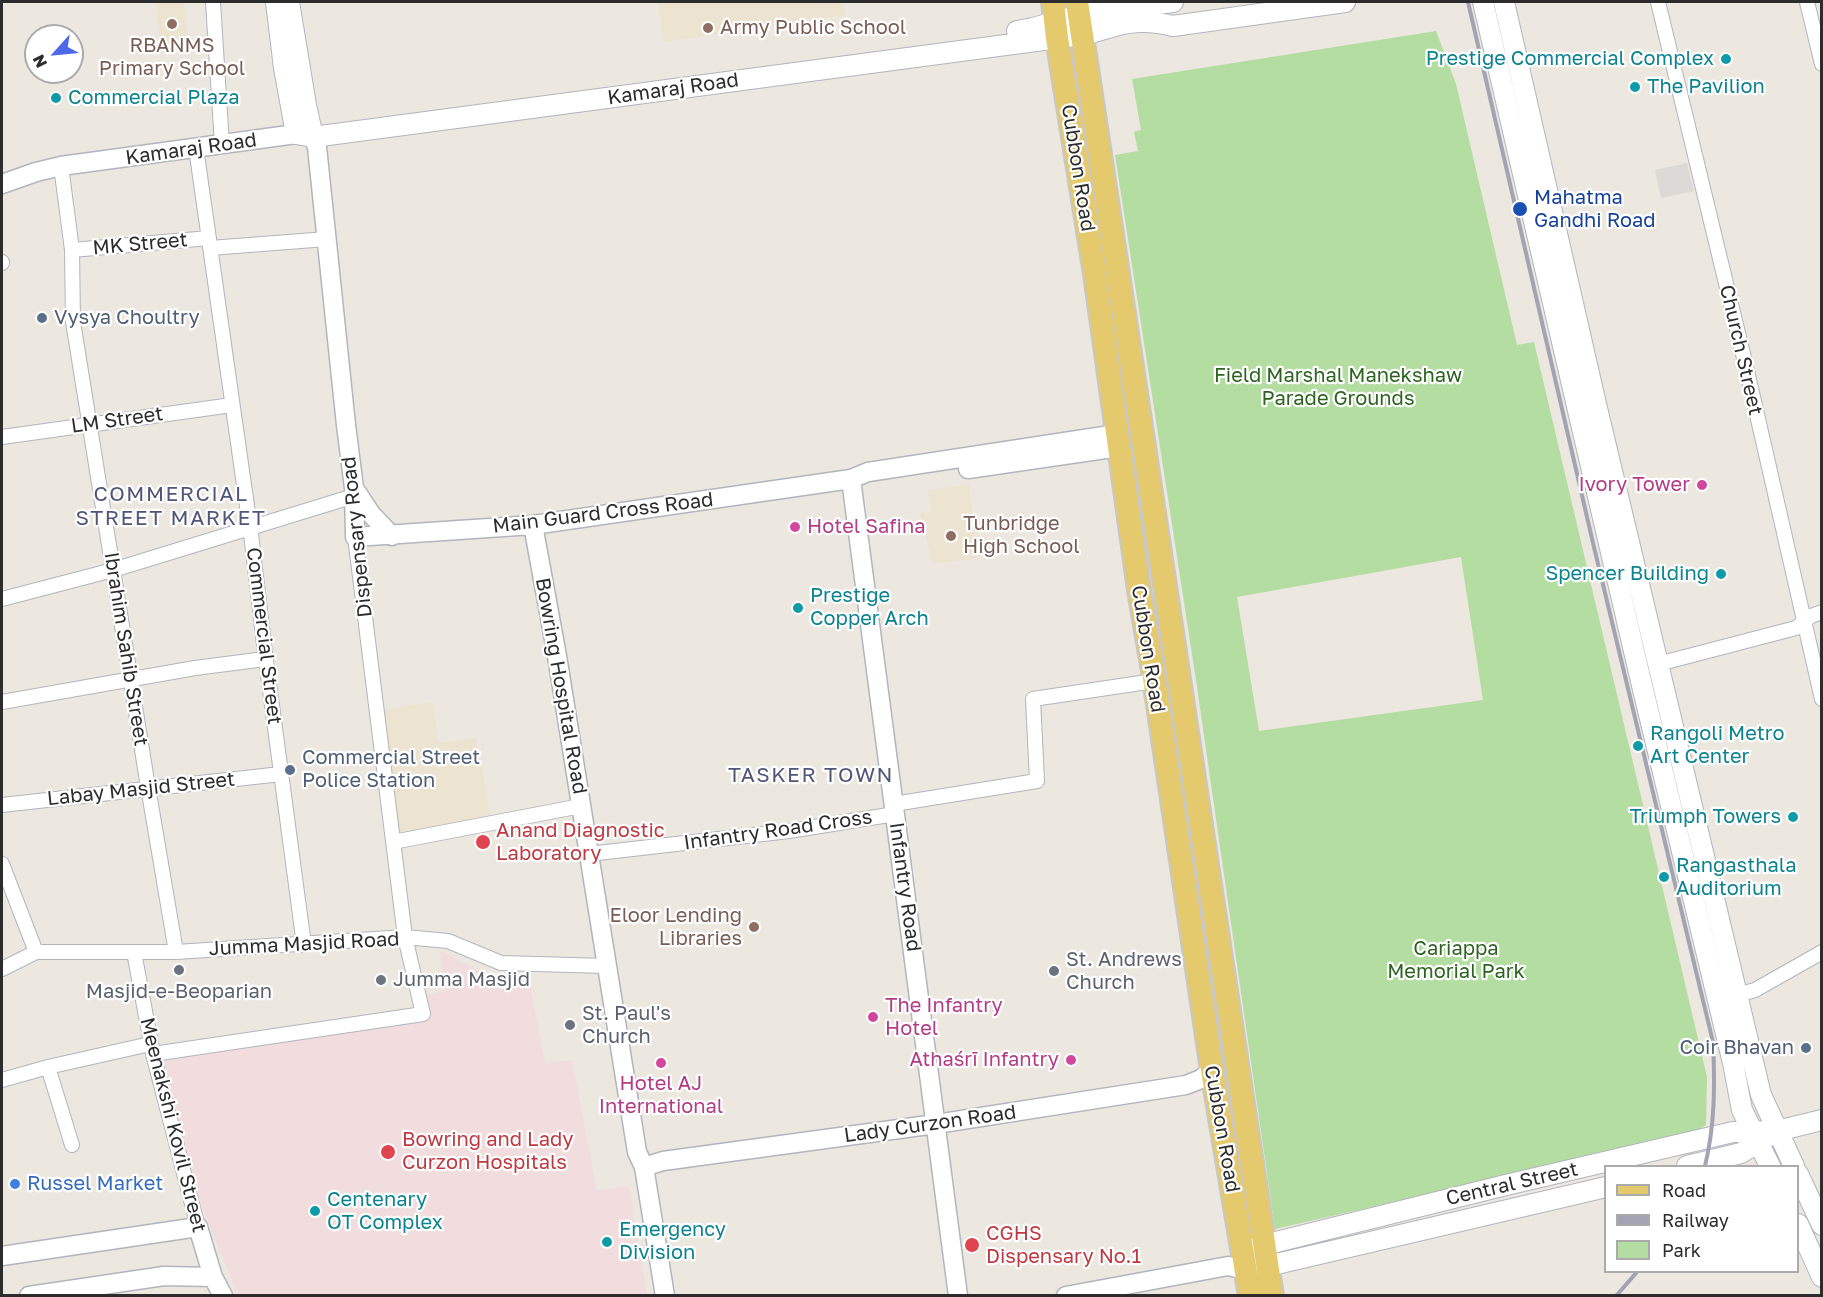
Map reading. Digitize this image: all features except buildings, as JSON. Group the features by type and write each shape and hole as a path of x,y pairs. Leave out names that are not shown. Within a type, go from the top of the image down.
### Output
{"main road":[{"path":"276,2 284,68 307,132"},
{"path":"289,2 306,105 307,132"},
{"name":"Kamaraj Road","path":"307,132 869,56 1055,20 1173,2"},
{"name":"Kamaraj Road","path":"1079,17 1156,21 1173,26 1317,3 1345,2"},
{"path":"1483,2 1742,1110 1769,1165"},
{"path":"1504,2 1761,1095 1793,1165"},
{"name":"Cubbon Road","path":"1079,17 1192,774 1250,1260 1250,1296"},
{"name":"Cubbon Road","path":"1055,20 1091,249 1138,590 1169,778 1212,1070 1250,1260 1272,1296"},
{"path":"1091,249 1114,247"},
{"path":"1138,590 1164,587"},
{"path":"1169,778 1192,774"},
{"name":"Central Street","path":"1250,1260 1506,1185 1733,1132 1754,1137 1821,1119"},
{"name":"Central Street","path":"1695,1165 1741,1153 1754,1137"},
{"path":"1799,1178 1821,1225"},
{"path":"1506,1185 1512,1210"},
{"name":"Central Street","path":"1250,1260 1512,1210 1604,1187"},
{"path":"1799,1228 1821,1276"}],"street":[{"path":"213,2 222,145"},
{"name":"Church Street","path":"1658,2 1748,373 1821,699"},
{"path":"1807,2 1821,64"},
{"name":"Kamaraj Road","path":"2,184 61,166 307,132"},
{"name":"Dispensary Road","path":"152,1049 423,1014 405,937 355,537 354,492 317,147 307,132"},
{"name":"Commercial Street","path":"196,148 250,527 265,659 304,945"},
{"name":"Ibrahim Sahib Street","path":"61,166 72,250 73,322 176,952"},
{"name":"MK Street","path":"72,250 327,239"},
{"path":"1079,439 1104,422 1113,404"},
{"name":"LM Street","path":"2,436 232,405"},
{"name":"Main Guard Cross Road","path":"355,537 533,525 851,479 868,472 1079,439 1118,441"},
{"name":"Main Guard Cross Road","path":"851,479 870,483 1118,441"},
{"name":"Infantry Road","path":"851,479 958,1296"},
{"path":"2,599 113,570 354,492 370,514 392,536"},
{"name":"Bowring Hospital Road","path":"533,525 589,854 636,1152 644,1167 665,1296"},
{"path":"1658,664 1796,628 1811,616 1821,612"},
{"path":"2,702 195,668 265,659"},
{"name":"Infantry Road Cross","path":"589,854 789,831 1037,781 1033,699 1154,681"},
{"name":"Labay Masjid Street","path":"2,805 281,774"},
{"path":"393,842 581,806"},
{"path":"2,864 36,952"},
{"name":"Jumma Masjid Road","path":"2,969 36,952 176,952 405,937 448,941 501,963 606,966"},
{"name":"Meenakshi Kovil Street","path":"134,952 152,1049 198,1227 213,1277 223,1296"},
{"path":"1737,995 1755,990 1821,952"},
{"path":"2,1080 48,1067 152,1049"},
{"path":"48,1067 72,1145"},
{"name":"Lady Curzon Road","path":"644,1167 674,1159 936,1124 1186,1085 1201,1079 1212,1070"},
{"path":"2,1256 198,1227"},
{"name":"Central Street","path":"1066,1296 1250,1260"},
{"path":"36,1295 164,1276 213,1277"}],"shaded area":[{"name":"RBANMS Primary School","path":"156,2 184,2 188,47 161,49"},
{"name":"Army Public School","path":"658,2 843,2 845,15 664,42"},
{"path":"1687,163 1694,191 1661,198 1655,170"},
{"name":"Tunbridge High School","path":"969,485 978,558 933,564 920,513 931,511 928,490"},
{"path":"433,702 438,743 476,738 491,821 399,839 384,710"},
{"name":"Bowring and Lady Curzon Hospitals","path":"439,950 495,979 529,980 545,1063 572,1060 597,1191 629,1186 647,1295 238,1295 198,1197 161,1057 425,1018 422,996 446,991"}],"green space":[{"path":"1436,31 1456,84 1517,345 1534,342 1707,1077 1706,1125 1694,1133 1275,1229 1196,680 1115,155 1138,151 1134,132 1141,130 1132,79","holes":["1461,557 1483,700 1259,731 1237,597"]},
{"path":"1152,604 1157,604 1181,756 1176,757"},
{"path":"1179,788 1183,788 1253,1232 1247,1233"}],"railway":[{"path":"1468,2 1593,543 1713,1042 1714,1105 1705,1165"},
{"path":"1616,1296 1636,1273"}],"place":[{"name":"RBANMS Primary School","path":"172,24"},
{"name":"Army Public School","path":"708,28"},
{"name":"Prestige Commercial Complex","path":"1726,59"},
{"name":"The Pavilion","path":"1635,87"},
{"name":"Commercial Plaza","path":"56,98"},
{"name":"Mahatma Gandhi Road","path":"1520,209"},
{"name":"Vysya Choultry","path":"42,318"},
{"name":"Ivory Tower","path":"1702,485"},
{"name":"Hotel Safina","path":"795,527"},
{"name":"Tunbridge High School","path":"951,536"},
{"name":"Spencer Building","path":"1721,574"},
{"name":"Prestige Copper Arch","path":"798,608"},
{"name":"Rangoli Metro Art Center","path":"1638,746"},
{"name":"Commercial Street Police Station","path":"290,770"},
{"name":"Triumph Towers","path":"1793,817"},
{"name":"Anand Diagnostic Laboratory","path":"483,842"},
{"name":"Rangasthala Auditorium","path":"1664,877"},
{"name":"Eloor Lending Libraries","path":"754,927"},
{"name":"Masjid-e-Beoparian","path":"179,970"},
{"name":"St. Andrews Church","path":"1054,971"},
{"name":"Jumma Masjid","path":"381,980"},
{"name":"The Infantry Hotel","path":"873,1017"},
{"name":"St. Paul's Church","path":"570,1025"},
{"name":"Coir Bhavan","path":"1806,1048"},
{"name":"Athaśrī Infantry","path":"1071,1060"},
{"name":"Hotel AJ International","path":"661,1063"},
{"name":"Bowring and Lady Curzon Hospitals","path":"388,1152"},
{"name":"Russel Market","path":"15,1184"},
{"name":"Centenary OT Complex","path":"315,1211"},
{"name":"Emergency Division","path":"607,1242"},
{"name":"CGHS Dispensary No.1","path":"972,1245"}],"district":[{"name":"COMMERCIAL STREET MARKET","path":"171,506"},
{"name":"TASKER TOWN","path":"811,775"}],"park label":[{"name":"Field Marshal Manekshaw Parade Grounds","path":"1338,388"},
{"name":"Cariappa Memorial Park","path":"1456,960"}]}
